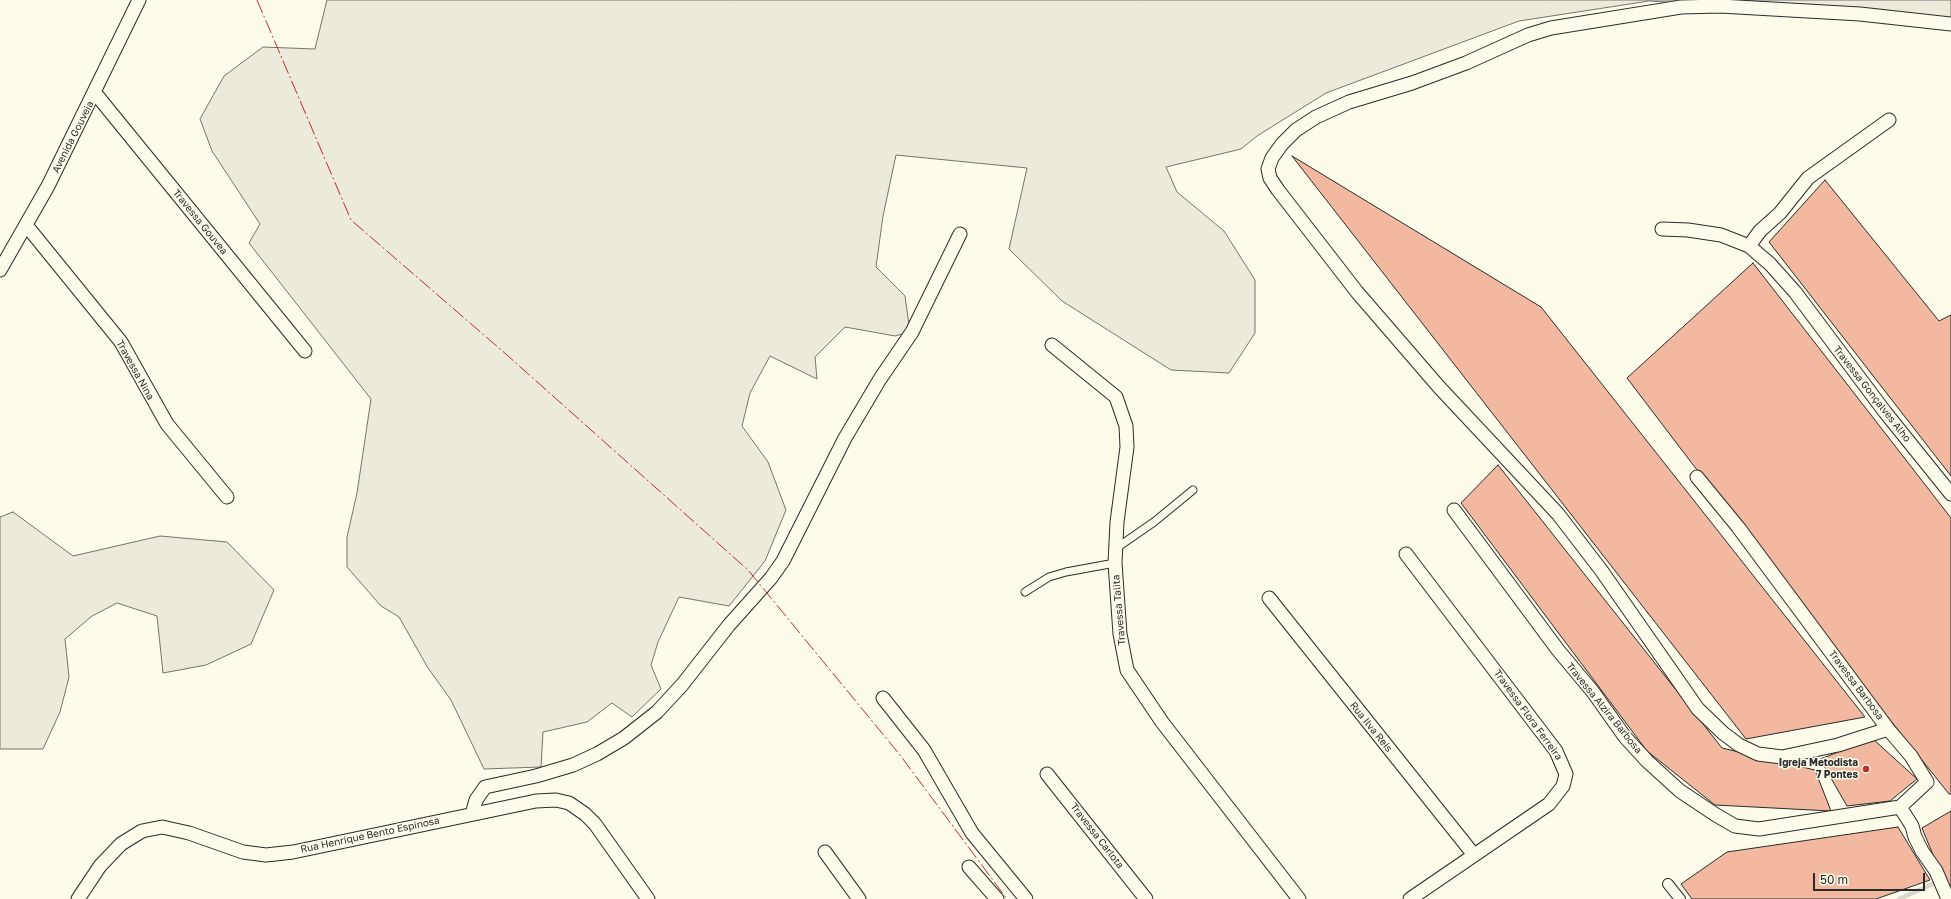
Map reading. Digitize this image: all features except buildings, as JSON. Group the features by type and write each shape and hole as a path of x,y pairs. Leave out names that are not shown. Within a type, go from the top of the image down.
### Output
{"street":[{"name":"Avenida Gouveia","path":"0,270 26,225 95,93 139,0"},
{"path":"1888,729 1838,744 1782,757 1758,754 1739,745 1723,734 1698,709 1601,570 1558,514 1439,387 1362,298 1278,190 1270,178 1268,169 1272,158 1282,144 1296,130 1316,117 1349,102 1412,83 1466,63 1528,35 1551,28 1681,6 1720,6 1860,14 1951,24"},
{"name":"Travessa Gouvea","path":"95,93 305,351"},
{"path":"1749,246 1760,231 1780,213 1808,178 1889,120"},
{"name":"Travessa Nina","path":"26,225 121,342 167,424 227,497"},
{"name":"Travessa Gonçalves Alho","path":"1662,229 1688,230 1721,235 1749,246 1770,264 1795,292 1885,412 1951,494"},
{"path":"472,814 478,796 485,787 536,776 573,765 597,754 624,738 657,712 682,685 729,625 771,578 783,561 844,438 880,379 912,332 960,234"},
{"name":"Travessa Talita","path":"1052,345 1116,397 1126,426 1127,447 1115,549 1115,564 1120,634 1127,670 1162,722 1299,899"},
{"name":"Travessa Barbosa","path":"1697,477 1738,527 1888,729 1911,756 1927,782 1900,807"},
{"name":"Travessa Alzira Barbosa","path":"1454,510 1558,650 1593,692 1625,737 1647,761 1680,791 1716,815 1735,826 1759,829 1900,807"},
{"name":"Travessa Flora Ferreira","path":"1406,554 1556,751 1566,774 1563,786 1549,804 1410,899"},
{"name":"Rua Ilva Reis","path":"1269,598 1474,855"},
{"path":"883,698 924,750 972,833 1026,899"},
{"name":"Travessa Carlota","path":"1047,774 1146,899"},
{"name":"Rua Henrique Bento Espinosa","path":"78,899 100,866 121,844 142,831 162,827 189,833 243,852 266,855 293,852 536,801 556,800 569,803 585,814 595,824 648,899"},
{"path":"1900,807 1912,826 1915,837 1922,851 1936,871 1948,899"},
{"path":"825,852 859,899"},
{"path":"969,867 997,899"},
{"path":"1668,884 1680,899"}],"lane":[{"path":"1115,549 1154,522 1193,490"},
{"path":"1025,592 1049,577 1066,572 1115,564"}],"shaded area":[{"path":"327,0 1951,0 1951,19 1649,1 1519,21 1326,93 1257,136 1241,149 1166,167 1177,192 1224,231 1255,280 1255,333 1229,373 1171,370 1062,301 1009,249 1027,168 896,155 883,216 876,267 905,296 910,332 895,336 845,327 815,357 817,379 770,356 750,393 742,426 768,462 786,510 765,561 729,606 679,597 658,642 651,665 661,689 632,717 612,703 587,722 543,732 541,767 484,769 451,700 428,668 399,617 381,606 347,567 347,537 357,493 371,399 249,243 260,224 212,151 200,119 224,76 263,47 315,49"},
{"path":"13,512 73,556 160,536 227,542 274,590 251,644 206,665 163,673 157,616 117,603 92,616 65,639 69,677 60,712 43,749 0,749 0,517"}],"waterway":[{"path":"1899,899 1937,882 1951,881"}],"power":[{"path":"257,0 351,220 507,355 748,570 900,755 1007,899"}],"place":[{"name":"Igreja Metodista 7 Pontes","path":"1866,769"}]}
